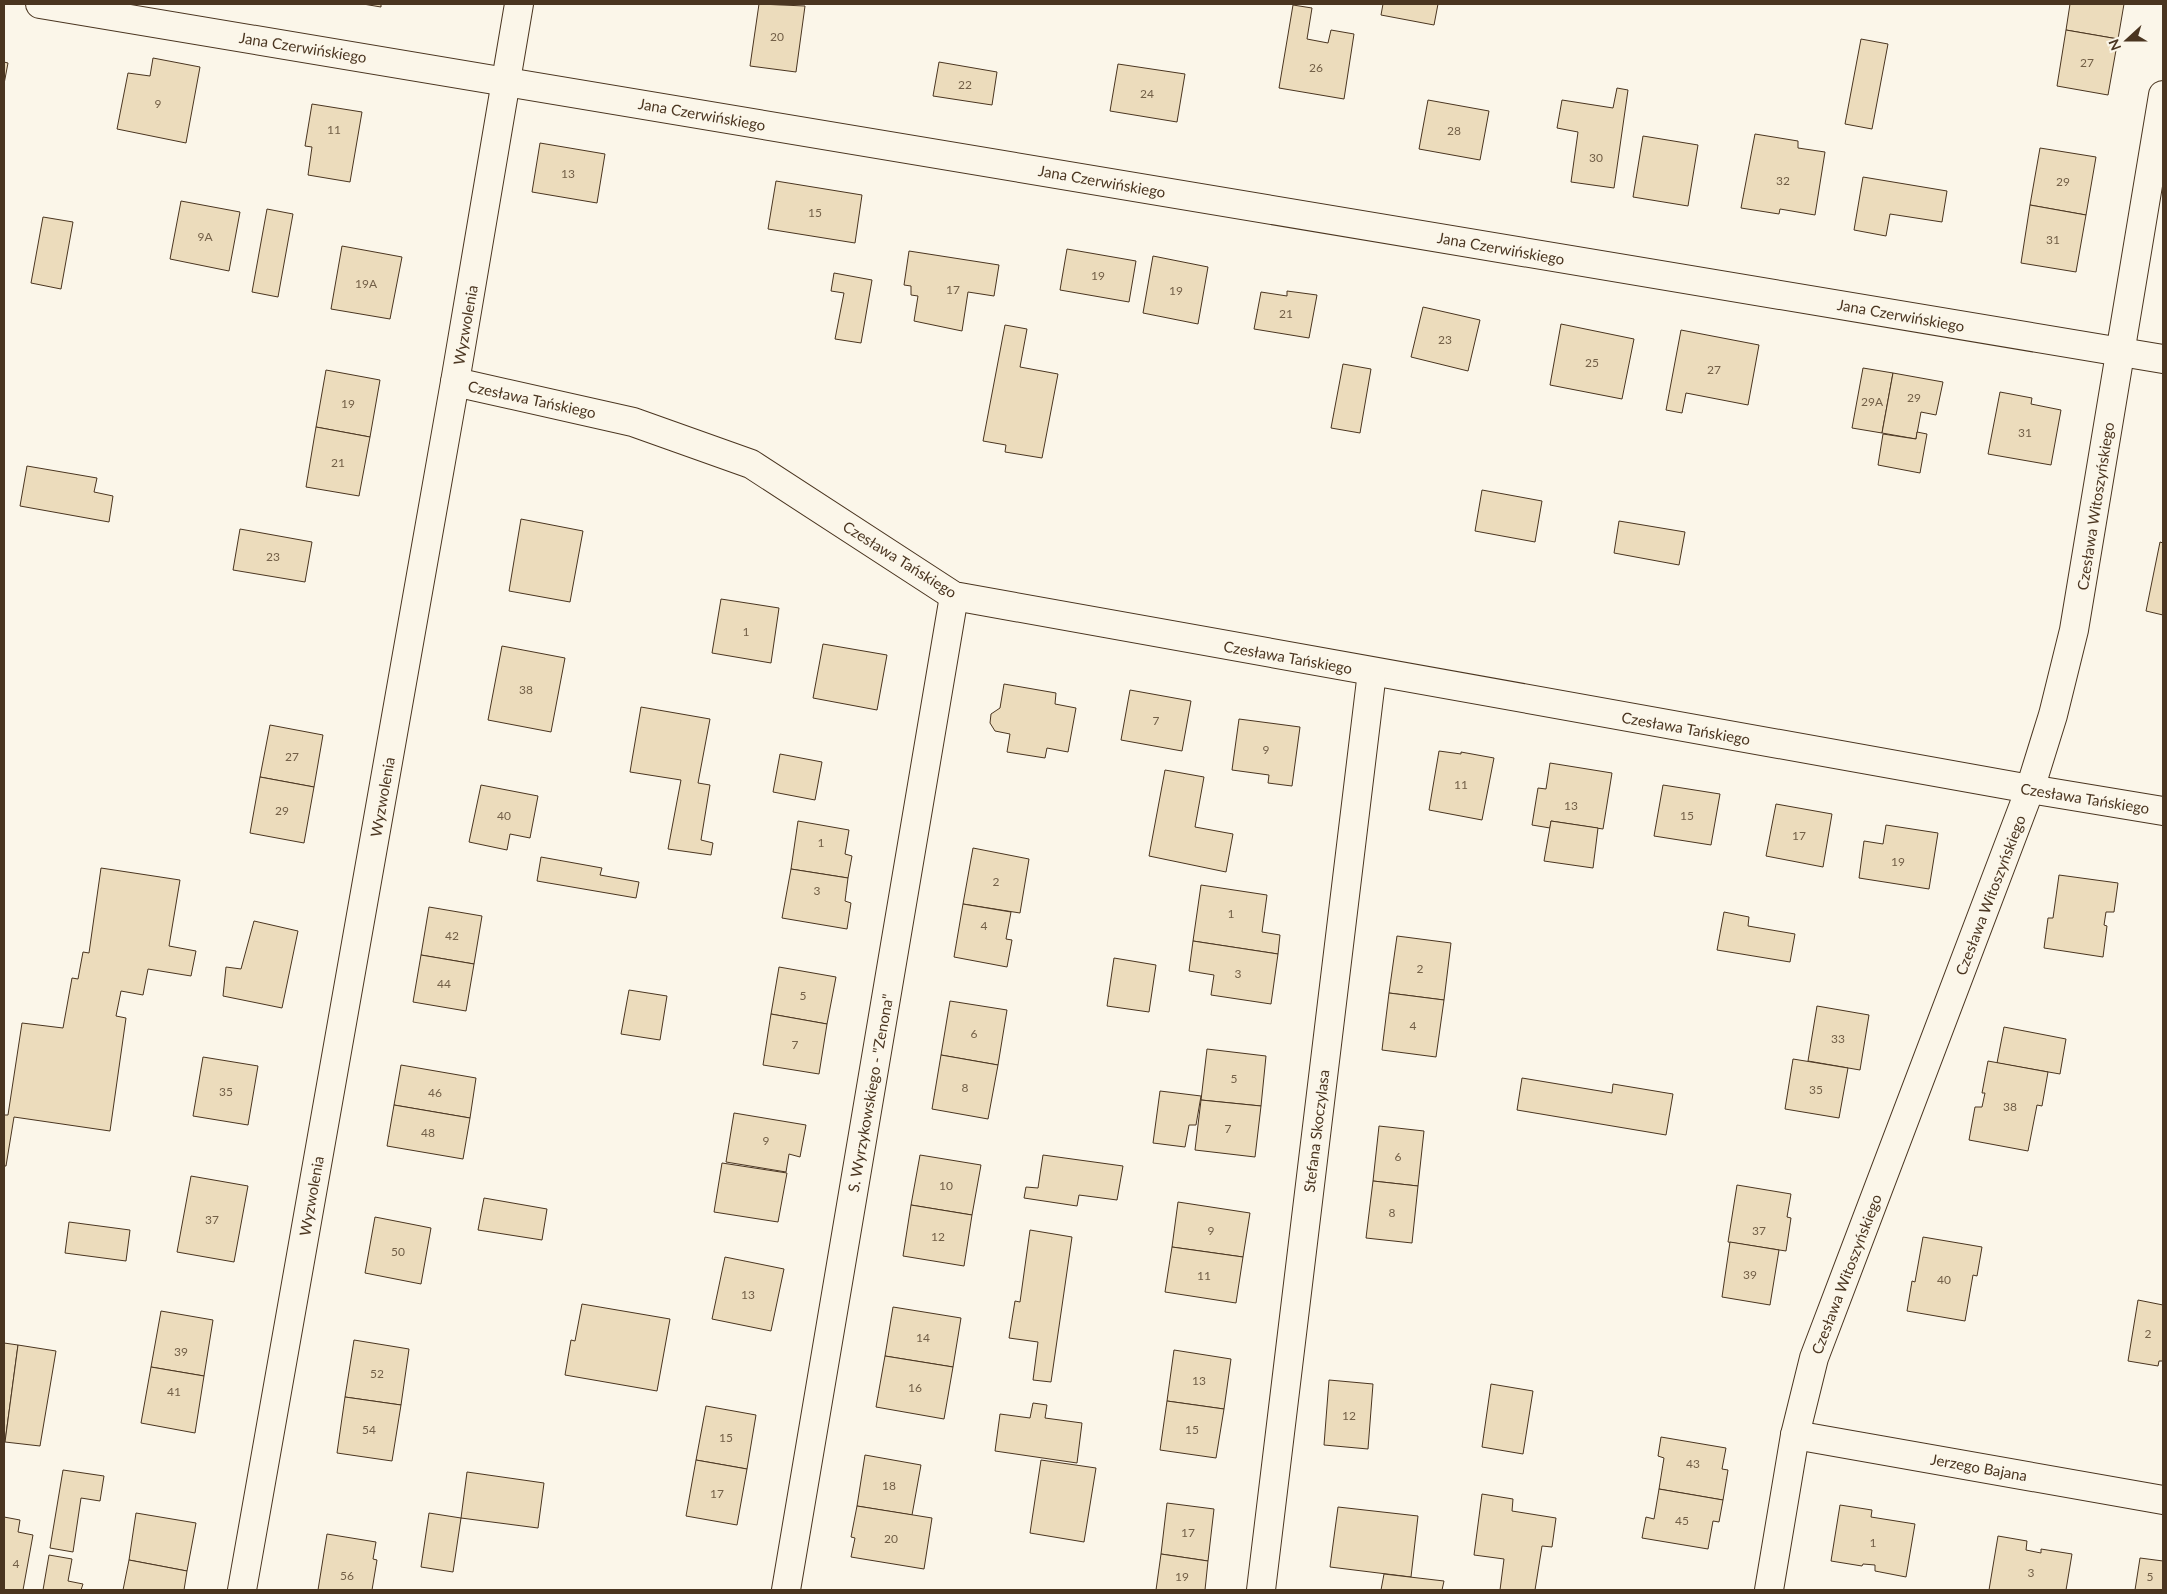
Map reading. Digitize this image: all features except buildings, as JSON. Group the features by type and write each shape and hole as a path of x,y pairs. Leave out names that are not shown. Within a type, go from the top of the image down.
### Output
{"street":[{"name":"Jana Czerwińskiego","path":"40,4 2163,359"},
{"name":"Wyzwolenia","path":"242,1590 455,382 519,4"},
{"name":"Czesława Witoszyńskiego","path":"1769,1590 1795,1434 1814,1358 2030,789 2053,715 2074,630 2163,95"},
{"name":"Czesława Tańskiego","path":"455,382 633,422 751,464 954,596 1372,672 2163,811"},
{"name":"S. Wyrzykowskiego - \"Zenona\"","path":"786,1590 954,596"},
{"name":"Stefana Skoczylasa","path":"1261,1590 1372,672"},
{"name":"Jerzego Bajana","path":"1795,1434 2163,1500"}]}
